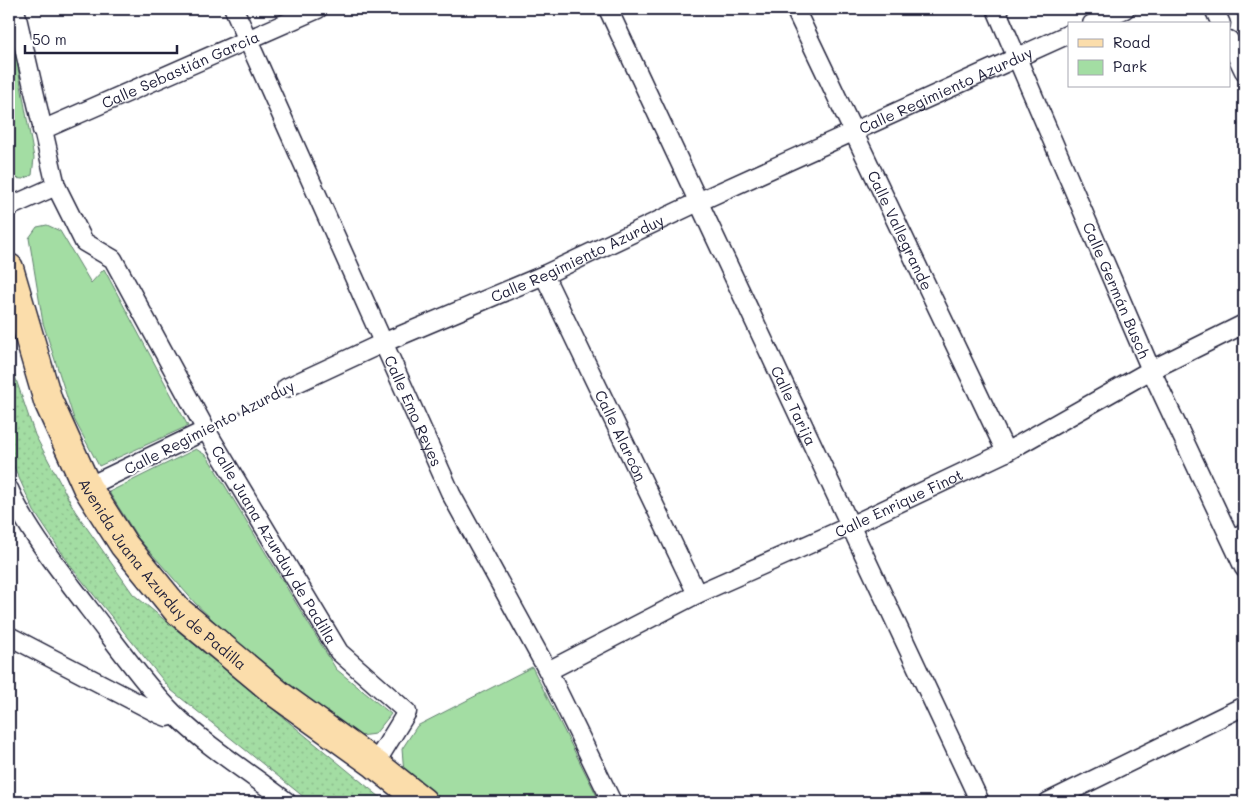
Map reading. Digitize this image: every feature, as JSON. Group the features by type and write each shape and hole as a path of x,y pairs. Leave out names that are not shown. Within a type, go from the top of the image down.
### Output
{"main road":[{"name":"Avenida Juana Azurduy de Padilla","path":"9,268 13,301 48,401 87,487 124,545 177,610 279,695 375,764 423,802"}],"street":[{"name":"Calle Juana Azurduy de Padilla","path":"15,9 56,186 84,242 113,259 206,430 339,652 407,712 375,764"},
{"name":"Calle Emo Reyes","path":"234,9 247,42 385,342 451,494 548,671 612,802"},
{"name":"Calle Sebastián Garcia","path":"42,130 247,42 318,9"},
{"name":"Calle Tarija","path":"608,9 980,802"},
{"name":"Calle Vallegrande","path":"795,9 1006,452"},
{"name":"Calle Germán Busch","path":"996,9 1150,370 1244,568"},
{"path":"1096,22 1125,9"},
{"path":"1214,9 1220,22"},
{"name":"Calle Regimiento Azurduy","path":"286,388 385,342 544,275 852,131 1068,34"},
{"path":"1230,42 1244,71"},
{"path":"9,207 56,186"},
{"name":"Calle Alarcón","path":"544,275 697,594"},
{"name":"Calle Enrique Finot","path":"548,671 697,594 850,526 1006,452 1150,370 1244,324"},
{"name":"Calle Regimiento Azurduy","path":"87,487 206,430"},
{"path":"9,489 14,502 61,571 124,655 175,715 208,744 248,771 287,802"},
{"path":"9,636 160,714 167,717 175,715"},
{"path":"1048,802 1244,706"}],"lane":[{"path":"1230,537 1244,527"}],"path":[{"name":"Calle Regimiento Azurduy","path":"206,430 286,388"}],"green space":[{"path":"9,18 34,158 32,175 23,179 12,178 9,163"},
{"path":"47,225 60,231 91,283 104,269 188,426 99,466 74,419 43,323 29,238 37,227"},
{"path":"9,359 35,435 75,511 133,594 386,802 310,802 171,690 72,568 34,511 9,456"},
{"path":"196,449 207,456 336,669 391,714 375,734 352,737 255,660 195,603 138,538 109,492"},
{"path":"532,667 600,802 447,802 404,773 402,749 417,726"}]}
